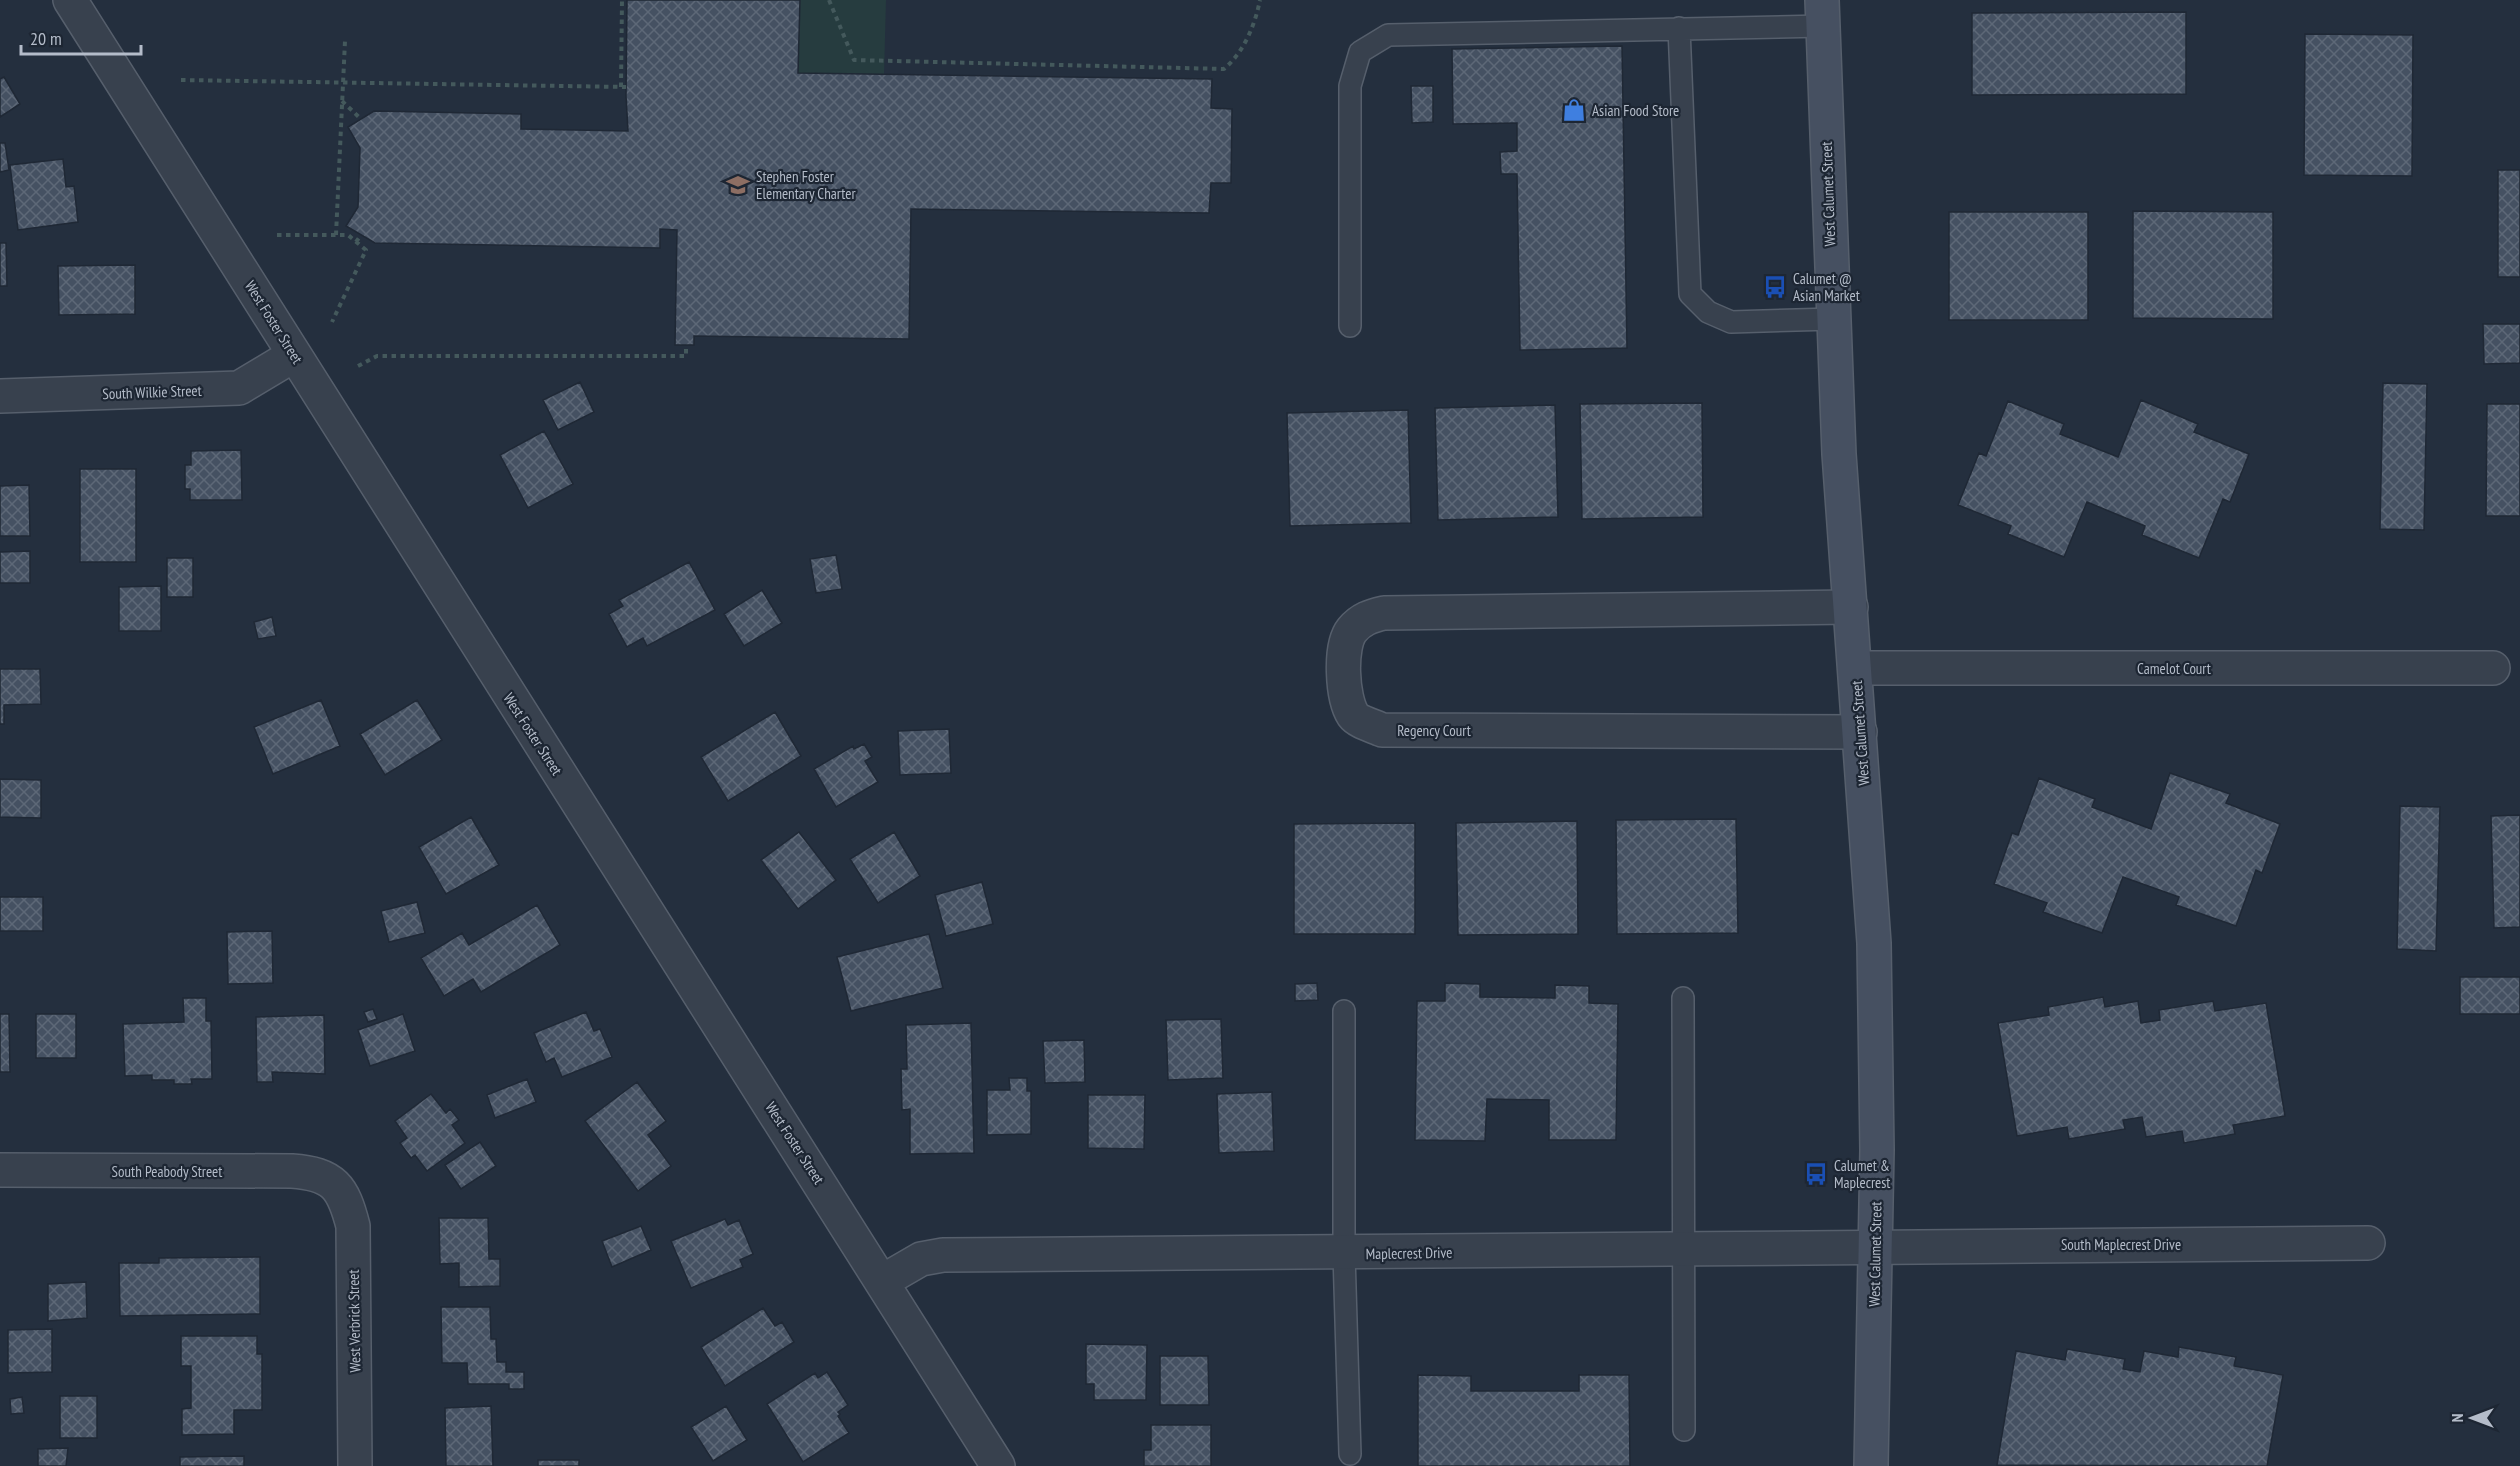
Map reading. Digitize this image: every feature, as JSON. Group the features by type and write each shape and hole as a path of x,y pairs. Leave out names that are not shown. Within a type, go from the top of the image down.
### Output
{"main road":[{"name":"West Calumet Street","path":"1822,13 1833,319 1874,943 1876,1138 1871,1466"}],"street":[{"name":"West Foster Street","path":"70,0 998,1466"},
{"name":"South Wilkie Street","path":"0,396 239,388 294,355"},
{"name":"Regency Court","path":"1851,607 1384,613 1366,617 1351,631 1345,650 1344,696 1354,717 1382,730 1860,732"},
{"name":"Camelot Court","path":"1855,668 2493,668"},
{"name":"South Peabody Street","path":"0,1170 292,1171 314,1173 332,1181"},
{"name":"West Verbrick Street","path":"332,1181 346,1198 353,1226 355,1466"},
{"name":"South Maplecrest Drive","path":"1875,1248 1949,1245 2368,1243"},
{"name":"Maplecrest Drive","path":"883,1281 921,1259 944,1255 1344,1254 1875,1248"}],"lane":[{"path":"1350,326 1350,86 1360,52 1388,35 1679,28 1822,13"},
{"path":"1679,28 1690,294 1708,312 1731,322 1833,319"},
{"path":"1683,998 1684,1430"},
{"path":"1344,1011 1344,1254 1350,1454"}],"path":[{"path":"181,80 623,87 622,0"},
{"path":"829,0 854,60 1224,69 1233,61 1245,41 1256,19 1260,0"},
{"path":"336,235 345,41"},
{"path":"342,101 361,119"},
{"path":"277,235 348,235 366,250 332,322"},
{"path":"356,242 361,235"},
{"path":"358,366 378,356 686,356 686,345"}],"green space":[{"path":"800,0 886,0 884,75 798,73"}],"building":[{"path":"627,0 800,0 798,73 1212,79 1211,108 1232,109 1231,183 1211,183 1209,213 911,209 909,339 694,336 694,345 675,345 677,230 660,229 660,248 375,243 346,226 358,207 360,148 348,127 374,111 521,114 521,129 628,131"},
{"path":"2186,12 2186,94 1972,95 1972,13"},
{"path":"2305,34 2413,35 2412,176 2304,175"},
{"path":"1622,46 1627,348 1520,350 1517,174 1501,174 1500,152 1517,151 1517,123 1453,124 1452,49"},
{"path":"4,77 20,104 0,117 0,79"},
{"path":"1411,86 1433,86 1433,122 1412,123"},
{"path":"0,143 5,143 9,170 0,172"},
{"path":"63,159 66,187 74,186 78,222 18,230 10,165"},
{"path":"2498,170 2520,170 2520,277 2498,277"},
{"path":"2133,211 2273,212 2273,319 2133,318"},
{"path":"1949,212 2088,212 2088,320 1949,320"},
{"path":"0,243 6,243 7,286 0,286"},
{"path":"135,265 135,314 59,315 58,266"},
{"path":"2483,324 2520,324 2520,363 2484,364"},
{"path":"580,382 594,412 558,430 543,400"},
{"path":"2383,383 2427,384 2424,530 2380,529"},
{"path":"2141,400 2198,424 2194,432 2249,454 2230,502 2223,499 2199,558 2142,535 2145,526 2087,502 2064,557 2008,534 2011,526 1958,505 1979,453 1986,456 2008,401 2064,424 2060,434 2118,457"},
{"path":"1702,403 1703,517 1582,519 1580,404"},
{"path":"2487,404 2520,404 2520,516 2486,516"},
{"path":"1555,405 1558,517 1438,520 1435,408"},
{"path":"1408,410 1411,523 1290,526 1287,413"},
{"path":"544,431 573,484 528,508 500,455"},
{"path":"241,450 242,500 190,500 190,489 185,489 185,465 191,465 191,451"},
{"path":"80,469 136,469 136,562 80,562"},
{"path":"29,485 30,536 0,536 0,486"},
{"path":"30,551 30,583 0,583 0,552"},
{"path":"836,555 842,589 816,593 810,559"},
{"path":"167,558 193,558 193,597 167,597"},
{"path":"689,562 715,610 647,646 643,638 627,647 609,614 623,606 619,600"},
{"path":"161,586 161,631 119,631 119,587"},
{"path":"762,590 782,623 744,646 724,614"},
{"path":"272,617 276,636 258,639 254,622"},
{"path":"0,669 40,669 41,704 4,705 4,724 0,724"},
{"path":"321,700 340,746 273,774 254,727"},
{"path":"417,700 442,740 385,775 360,734"},
{"path":"775,712 801,756 728,801 701,757"},
{"path":"949,729 951,773 900,775 898,731"},
{"path":"864,744 872,757 865,761 878,782 836,807 814,769 853,746 854,749"},
{"path":"2170,773 2230,794 2226,803 2280,824 2262,873 2256,870 2236,926 2176,905 2179,897 2123,877 2102,933 2043,912 2047,903 1994,884 2012,833 2018,835 2039,778 2095,799 2092,807 2151,829"},
{"path":"0,779 41,780 41,818 0,817"},
{"path":"2400,806 2440,807 2436,951 2397,949"},
{"path":"2520,815 2520,927 2494,928 2491,816"},
{"path":"471,817 499,865 446,894 419,847"},
{"path":"1736,819 1738,933 1617,934 1616,820"},
{"path":"1577,821 1578,934 1458,935 1456,823"},
{"path":"1415,823 1415,934 1294,934 1294,824"},
{"path":"799,832 836,880 798,909 761,860"},
{"path":"894,832 920,876 878,903 850,859"},
{"path":"982,882 993,924 946,936 935,895"},
{"path":"0,897 43,897 43,931 0,931"},
{"path":"417,902 425,933 389,942 381,911"},
{"path":"537,905 560,945 481,992 473,979 444,996 421,958 462,933 469,945"},
{"path":"272,931 273,983 228,984 227,932"},
{"path":"929,934 943,988 851,1011 837,957"},
{"path":"2460,977 2520,977 2520,1014 2460,1014"},
{"path":"1317,983 1318,1000 1295,1001 1295,984"},
{"path":"1445,983 1480,984 1480,997 1555,998 1555,985 1589,986 1589,1003 1618,1004 1616,1140 1549,1140 1549,1100 1487,1099 1485,1141 1415,1140 1417,1001 1445,1001"},
{"path":"2103,997 2105,1007 2138,1001 2141,1023 2160,1020 2159,1010 2213,1001 2215,1011 2266,1003 2285,1116 2233,1125 2235,1134 2184,1143 2182,1131 2146,1137 2142,1117 2123,1120 2125,1129 2069,1139 2067,1127 2017,1136 1998,1023 2049,1015 2048,1007"},
{"path":"183,998 206,998 206,1021 211,1021 212,1079 191,1079 192,1084 174,1084 174,1080 152,1080 152,1075 125,1076 123,1024 184,1022"},
{"path":"373,1009 377,1019 368,1022 364,1012"},
{"path":"586,1012 594,1031 600,1029 612,1057 562,1077 554,1058 546,1062 534,1033"},
{"path":"0,1014 9,1014 10,1072 0,1072"},
{"path":"36,1014 76,1014 76,1058 36,1058"},
{"path":"403,1014 415,1051 370,1066 358,1030"},
{"path":"324,1015 325,1074 272,1072 273,1082 257,1082 256,1017"},
{"path":"1221,1019 1223,1078 1168,1080 1166,1020"},
{"path":"971,1023 974,1153 910,1154 910,1109 902,1110 901,1069 907,1069 906,1025"},
{"path":"1084,1040 1085,1082 1045,1083 1043,1041"},
{"path":"1009,1078 1027,1078 1027,1091 1031,1091 1031,1134 987,1135 987,1090 1010,1090"},
{"path":"527,1079 536,1102 495,1118 487,1095"},
{"path":"637,1082 666,1121 648,1135 671,1166 638,1191 585,1121"},
{"path":"1272,1092 1274,1151 1219,1153 1217,1094"},
{"path":"431,1094 446,1113 450,1109 459,1120 452,1125 465,1143 427,1171 415,1155 411,1158 400,1143 407,1138 395,1121"},
{"path":"1088,1095 1145,1095 1144,1149 1088,1148"},
{"path":"480,1142 496,1166 461,1189 445,1165"},
{"path":"439,1218 488,1218 489,1259 500,1259 500,1286 459,1287 459,1263 440,1264"},
{"path":"725,1219 728,1225 739,1220 753,1254 740,1260 743,1267 691,1288 671,1241"},
{"path":"641,1226 651,1250 612,1267 602,1241"},
{"path":"260,1257 260,1314 120,1316 119,1263 159,1263 159,1258"},
{"path":"86,1282 87,1318 48,1321 48,1284"},
{"path":"441,1307 490,1307 491,1339 496,1339 497,1362 506,1362 506,1372 524,1372 524,1389 509,1389 509,1384 468,1384 467,1363 442,1363"},
{"path":"763,1308 775,1326 782,1322 794,1342 725,1386 701,1347"},
{"path":"52,1329 52,1372 8,1373 8,1330"},
{"path":"181,1336 257,1336 257,1354 262,1354 262,1410 234,1410 234,1434 182,1435 182,1409 191,1408 191,1366 181,1366"},
{"path":"1086,1344 1147,1345 1146,1400 1094,1400 1094,1384 1086,1384"},
{"path":"2179,1347 2236,1357 2234,1366 2283,1375 2267,1466 1997,1465 2016,1351 2065,1360 2067,1349 2125,1359 2123,1369 2140,1372 2144,1351 2178,1357"},
{"path":"1160,1356 1208,1356 1209,1405 1160,1405"},
{"path":"827,1372 848,1405 838,1412 840,1414 838,1416 849,1433 803,1462 767,1404 815,1373 818,1378"},
{"path":"1418,1375 1471,1376 1471,1391 1579,1391 1579,1375 1629,1375 1630,1466 1418,1466"},
{"path":"60,1396 97,1396 97,1438 60,1438"},
{"path":"22,1397 24,1413 11,1414 10,1399"},
{"path":"491,1406 493,1466 446,1466 445,1408"},
{"path":"726,1406 747,1440 713,1461 691,1427"},
{"path":"1151,1425 1211,1425 1211,1466 1144,1466 1144,1450 1151,1450"},
{"path":"68,1448 66,1466 38,1466 38,1449"},
{"path":"244,1456 244,1466 180,1466 180,1457"},
{"path":"538,1460 579,1460 579,1466 538,1466"}],"place":[{"name":"Asian Food Store","path":"1574,110"},
{"name":"Stephen Foster Elementary Charter","path":"738,185"},
{"name":"Calumet @ Asian Market","path":"1775,287"},
{"name":"Calumet & Maplecrest","path":"1816,1174"}]}
